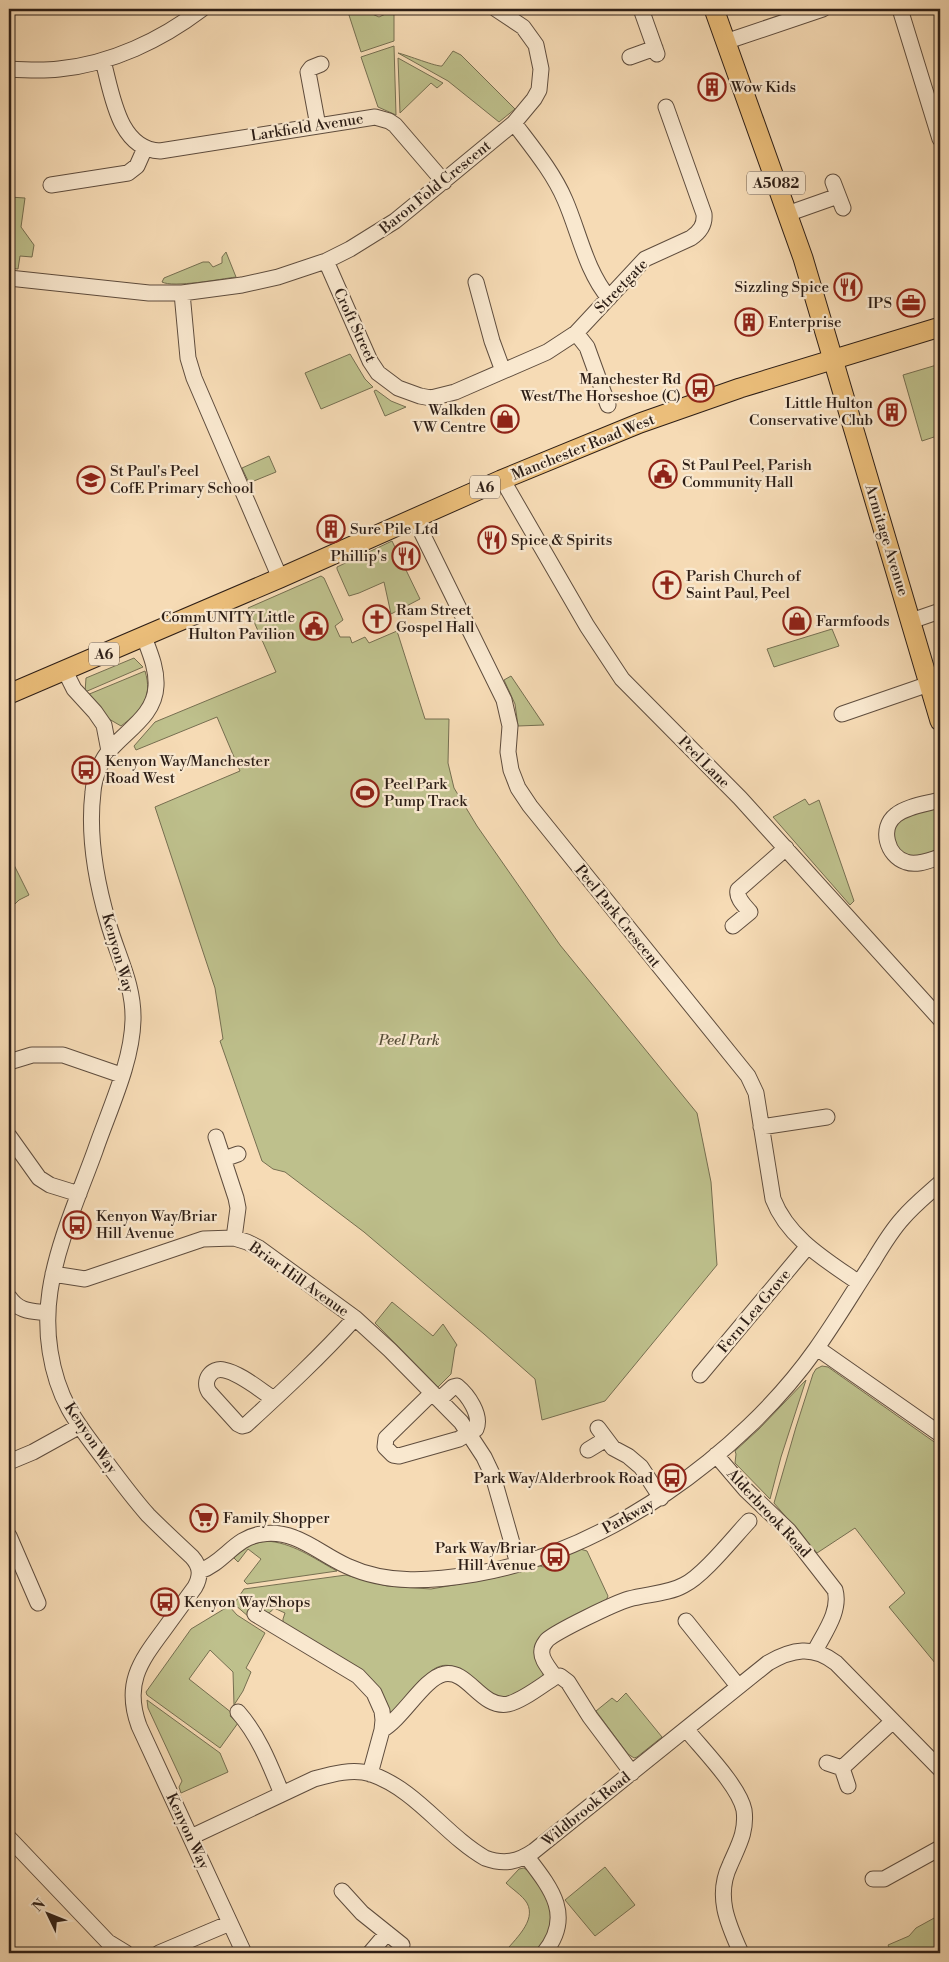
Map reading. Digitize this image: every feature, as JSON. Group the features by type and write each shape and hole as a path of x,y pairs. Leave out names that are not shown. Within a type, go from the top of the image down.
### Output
{"main road":[{"name":"A5082","path":"714,9 803,258 834,359"},
{"name":"A6","path":"834,359 940,327"},
{"name":"Manchester Road West","path":"9,694 280,578 502,479 656,417 706,399 834,359"},
{"name":"Armitage Avenue","path":"834,359 940,721"}],"street":[{"path":"9,69 58,70 103,61 137,48 158,37 202,9"},
{"name":"Baron Fold Crescent","path":"9,278 149,293 182,293 242,285 278,277 326,261 350,249 395,221 444,182 514,123 528,108 539,90 540,56 531,36 523,27 496,9"},
{"path":"630,57 656,51 641,9"},
{"path":"726,42 823,9"},
{"path":"900,9 940,140"},
{"path":"51,185 128,173 137,166 144,148 133,140 122,125 103,61"},
{"path":"318,126 308,72 311,68 321,64"},
{"name":"Larkfield Avenue","path":"144,148 160,151 375,117 395,125 444,182"},
{"name":"Streetgate","path":"503,371 547,352 576,333 644,259 698,234 704,221 704,214 665,117"},
{"path":"514,123 541,159 557,185 596,280 609,298"},
{"path":"787,214 838,195"},
{"name":"Croft Street","path":"326,261 370,361 378,373 398,388 431,398 443,396 503,371"},
{"path":"480,287 492,341 503,371"},
{"path":"182,293 187,351 194,378 280,578"},
{"path":"576,333 586,347 608,394"},
{"name":"Peel Lane","path":"502,479 587,626 622,678 740,798 940,1019"},
{"name":"Peel Park Crescent","path":"415,519 504,700 510,726 508,752 511,770 518,788 530,806 748,1076 756,1093 770,1187 775,1205 785,1222 808,1246 859,1283"},
{"path":"911,621 940,611"},
{"name":"Kenyon Way","path":"144,637 154,665 157,684 155,695 146,714 132,730 109,750 95,779 92,812 93,841 101,896 108,924 126,975 131,998 132,1029 121,1075 53,1274 48,1313 49,1340 56,1374 68,1408 139,1505 199,1566 200,1571 195,1587 143,1658 136,1674 132,1695 139,1726 244,1953"},
{"path":"64,671 74,689 104,725 109,750"},
{"path":"842,714 929,684"},
{"path":"940,800 902,811 894,816 886,831 891,850 904,862 919,863 940,858"},
{"path":"734,926 750,912 740,898 738,890 786,848"},
{"path":"9,1062 32,1055 63,1055 121,1075"},
{"path":"761,1127 827,1117"},
{"path":"9,1136 39,1178 50,1185 79,1194"},
{"path":"216,1137 233,1186 238,1208 234,1238"},
{"path":"224,1159 238,1154"},
{"name":"Parkway","path":"200,1571 214,1565 228,1550 246,1538 270,1533 297,1538 347,1567 394,1579 419,1581 446,1579 518,1564 616,1524 660,1498 716,1456 770,1406 817,1348 902,1218 940,1182"},
{"name":"Briar Hill Avenue","path":"53,1274 85,1280 203,1239 234,1238 259,1248 355,1318 436,1396 470,1434 493,1476 518,1564"},
{"name":"Fern Lea Grove","path":"702,1376 808,1246"},
{"path":"9,1297 20,1309 48,1313"},
{"path":"274,1399 334,1342 355,1318"},
{"path":"817,1348 940,1434"},
{"path":"457,1386 470,1398 478,1424 476,1429 470,1434 459,1439 399,1456 390,1452 385,1447 386,1438 436,1396 457,1386"},
{"path":"9,1462 33,1452 80,1426"},
{"path":"588,1450 602,1434 613,1448 635,1461 641,1467 660,1498"},
{"name":"Alderbrook Road","path":"716,1456 746,1489 789,1531 836,1590 838,1599 836,1608 816,1651"},
{"path":"555,1677 543,1658 541,1651 548,1639 628,1599 685,1585 696,1577 729,1532 749,1521"},
{"path":"9,1536 38,1593"},
{"path":"255,1614 275,1619 363,1680 378,1700 383,1720 382,1730 370,1774"},
{"path":"686,1621 693,1640 738,1686"},
{"name":"Wildbrook Road","path":"191,1837 314,1779 350,1772 370,1774 397,1787 485,1858 509,1862 517,1861 632,1773 768,1663 782,1654 798,1651 816,1651"},
{"path":"816,1651 828,1656 844,1670 940,1769"},
{"path":"382,1730 397,1719 430,1681 445,1674 458,1676 486,1699 501,1704 516,1701 555,1677 560,1676 568,1682 590,1717 632,1773"},
{"path":"238,1712 252,1729 268,1760 282,1794"},
{"path":"848,1786 835,1765 893,1721"},
{"path":"686,1729 736,1790 744,1809 745,1830 729,1866 723,1891 724,1913 741,1953"},
{"path":"9,1838 108,1942 126,1953"},
{"path":"880,1884 940,1848"},
{"path":"526,1856 551,1889 558,1911 557,1928 554,1938 544,1953"},
{"path":"342,1891 362,1913 402,1945"},
{"path":"159,1953 230,1923"},
{"path":"370,1953 386,1933"}],"green space":[{"path":"347,9 361,9 379,17 394,10 394,41 361,52"},
{"path":"394,46 396,115 378,107 361,57"},
{"path":"453,51 461,55 515,109 499,122 448,81 398,53 442,66"},
{"path":"398,58 443,83 437,88 431,83 400,113"},
{"path":"9,197 25,198 21,227 34,245 32,257 20,256 18,269 9,268"},
{"path":"226,252 236,277 186,284 162,282 164,278 203,262 209,262 213,267 222,263 222,257"},
{"path":"350,354 365,379 373,387 321,409 305,373"},
{"path":"940,364 940,435 922,441 903,375"},
{"path":"376,390 391,401 406,407 385,416 374,391"},
{"path":"269,456 276,472 249,483 242,468"},
{"path":"392,541 420,599 391,614 384,582 349,596 337,567"},
{"name":"Peel Park","path":"321,576 324,578 343,620 335,626 340,637 350,637 352,643 365,637 369,643 397,631 425,719 449,719 448,763 454,788 477,826 560,945 697,1113 711,1182 717,1265 605,1401 542,1420 535,1379 364,1232 285,1172 273,1169 262,1161 220,1041 223,1039 215,988 155,807 240,771 217,717 136,750 134,746 155,722 276,672 248,608"},
{"path":"832,629 839,646 774,667 767,649"},
{"path":"134,658 143,667 85,692 86,678"},
{"path":"145,671 148,688 144,702 135,714 121,726 109,719 87,695"},
{"path":"511,676 544,725 518,726 515,704 504,680"},
{"path":"805,799 809,805 819,800 854,901 850,905 773,817"},
{"path":"940,805 940,851 915,859 898,850 894,838 898,822 911,814"},
{"path":"9,855 29,895 19,900 9,910"},
{"path":"392,1302 433,1336 443,1324 457,1345 451,1374 438,1387 375,1323"},
{"path":"822,1366 828,1367 940,1446 940,1669 889,1607 905,1593 855,1528 817,1553 774,1503 813,1374 816,1369"},
{"path":"806,1380 781,1457 770,1499 735,1463 735,1451"},
{"path":"265,1541 284,1544 311,1556 337,1571 247,1584 244,1581 261,1559 248,1549 238,1562 234,1555 250,1545"},
{"path":"580,1549 587,1551 608,1596 605,1603 544,1635 543,1675 516,1695 507,1697 496,1696 487,1691 460,1670 450,1666 441,1666 430,1672 398,1710 394,1713 390,1712 283,1624 285,1613 274,1608 267,1614 249,1617 234,1604 244,1589 346,1575 387,1586 431,1589 499,1577 538,1565 543,1567 553,1564 555,1559"},
{"path":"229,1606 237,1615 265,1633 246,1668 251,1672 243,1691 234,1705 233,1672 210,1650 189,1679 232,1713 230,1716 238,1723 220,1748 147,1695 146,1692 191,1629"},
{"path":"626,1693 662,1737 634,1758 628,1754 596,1711 612,1698 617,1702"},
{"path":"147,1700 220,1753 228,1772 181,1793 179,1787 182,1781 148,1708"},
{"path":"605,1867 635,1905 595,1936 565,1900"},
{"path":"524,1868 527,1870 529,1868 549,1895 553,1925 538,1953 504,1953 523,1930 529,1917 527,1903 506,1883 519,1869"},
{"path":"936,1917 940,1926 940,1953 892,1953 888,1945 909,1936 916,1928"}],"place":[{"name":"Wow Kids","path":"712,87"},
{"name":"Sizzling Spice","path":"848,287"},
{"name":"IPS","path":"911,303"},
{"name":"Enterprise","path":"749,322"},
{"name":"Manchester Rd West/The Horseshoe (C)","path":"700,388"},
{"name":"Little Hulton Conservative Club","path":"892,412"},
{"name":"Walkden VW Centre","path":"505,419"},
{"name":"St Paul Peel, Parish Community Hall","path":"663,474"},
{"name":"St Paul's Peel CofE Primary School","path":"91,480"},
{"name":"Sure Pile Ltd","path":"331,529"},
{"name":"Spice & Spirits","path":"492,540"},
{"name":"Phillip's","path":"406,556"},
{"name":"Parish Church of Saint Paul, Peel","path":"667,585"},
{"name":"Ram Street Gospel Hall","path":"377,619"},
{"name":"Farmfoods","path":"797,621"},
{"name":"CommUNITY Little Hulton Pavilion","path":"314,626"},
{"name":"Kenyon Way/Manchester Road West","path":"86,770"},
{"name":"Peel Park Pump Track","path":"365,793"},
{"name":"Kenyon Way/Briar Hill Avenue","path":"77,1225"},
{"name":"Park Way/Alderbrook Road","path":"672,1478"},
{"name":"Family Shopper","path":"204,1518"},
{"name":"Park Way/Briar Hill Avenue","path":"555,1557"},
{"name":"Kenyon Way/Shops","path":"165,1602"}]}
